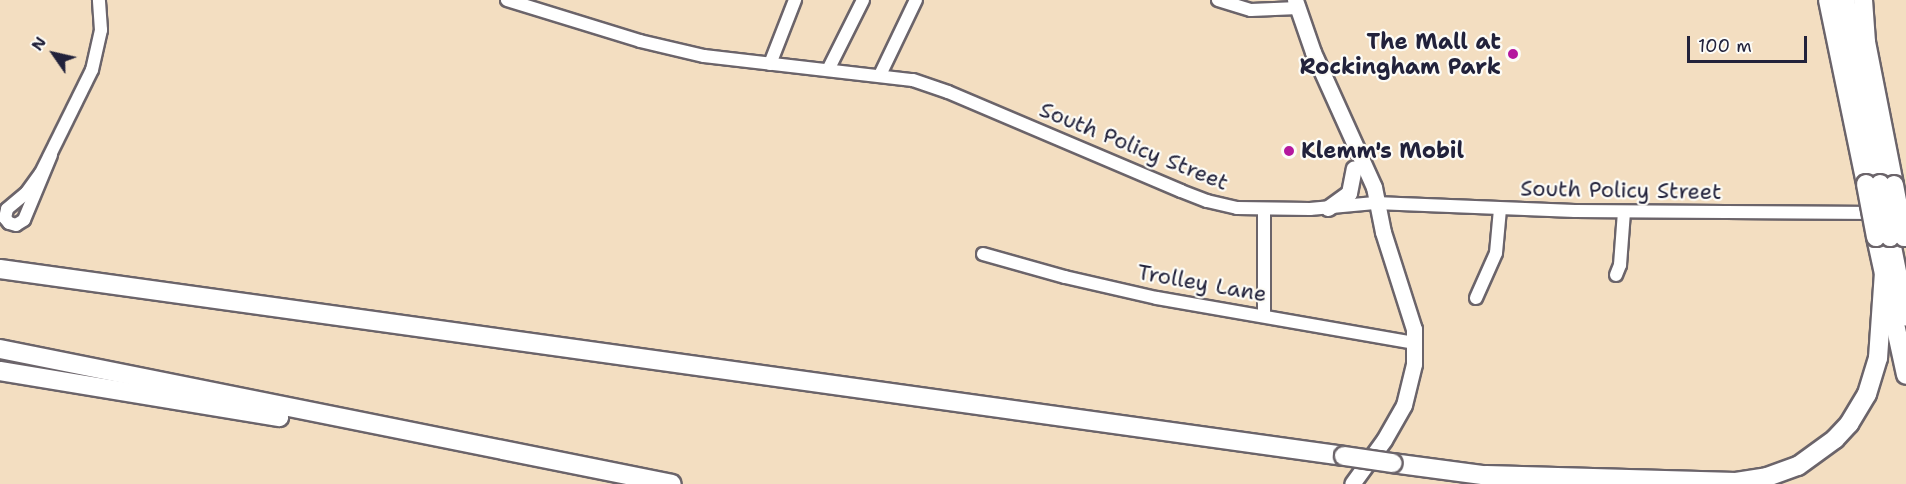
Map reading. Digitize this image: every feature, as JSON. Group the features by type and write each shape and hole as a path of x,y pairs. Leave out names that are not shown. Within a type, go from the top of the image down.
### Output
{"highway":[{"path":"1828,0 1894,239 1906,316"},
{"path":"1486,475 1736,482 1767,477 1798,466 1835,439 1849,424 1867,394 1878,358 1884,272 1894,239 1880,184 1847,0"},
{"path":"1847,0 1866,42"},
{"path":"1863,0 1880,184"},
{"path":"0,257 52,277"},
{"path":"0,269 1553,484"},
{"path":"1884,272 1906,375"},
{"path":"0,349 672,484"},
{"path":"0,371 483,447"}],"main road":[{"path":"1297,4 1314,52 1374,188 1375,203 1412,316 1415,343 1412,380 1404,405 1384,440 1352,484"},
{"path":"1314,52 1313,68 1354,168 1365,191 1375,203"},
{"path":"1328,208 1349,193 1353,184 1354,168"}],"street":[{"path":"51,155 34,183 6,206 5,222 16,225 24,219 94,63 101,30 99,0"},
{"name":"South Policy Street","path":"507,0 668,48 771,64 880,75 931,86 1207,201 1264,210 1328,208 1375,203 1623,212 1906,212"},
{"path":"771,64 795,0"},
{"path":"828,70 863,0"},
{"path":"880,75 916,0"},
{"path":"1218,0 1251,10 1297,4"},
{"path":"1476,298 1496,253 1500,209"},
{"path":"1264,210 1264,315"},
{"path":"1616,275 1620,265 1623,212"},
{"path":"1622,234 1642,212"},
{"name":"Trolley Lane","path":"983,254 1056,275 1157,298 1415,343"}],"place":[{"name":"The Mall at Rockingham Park","path":"1513,54"},
{"name":"Klemm's Mobil","path":"1289,151"}]}
